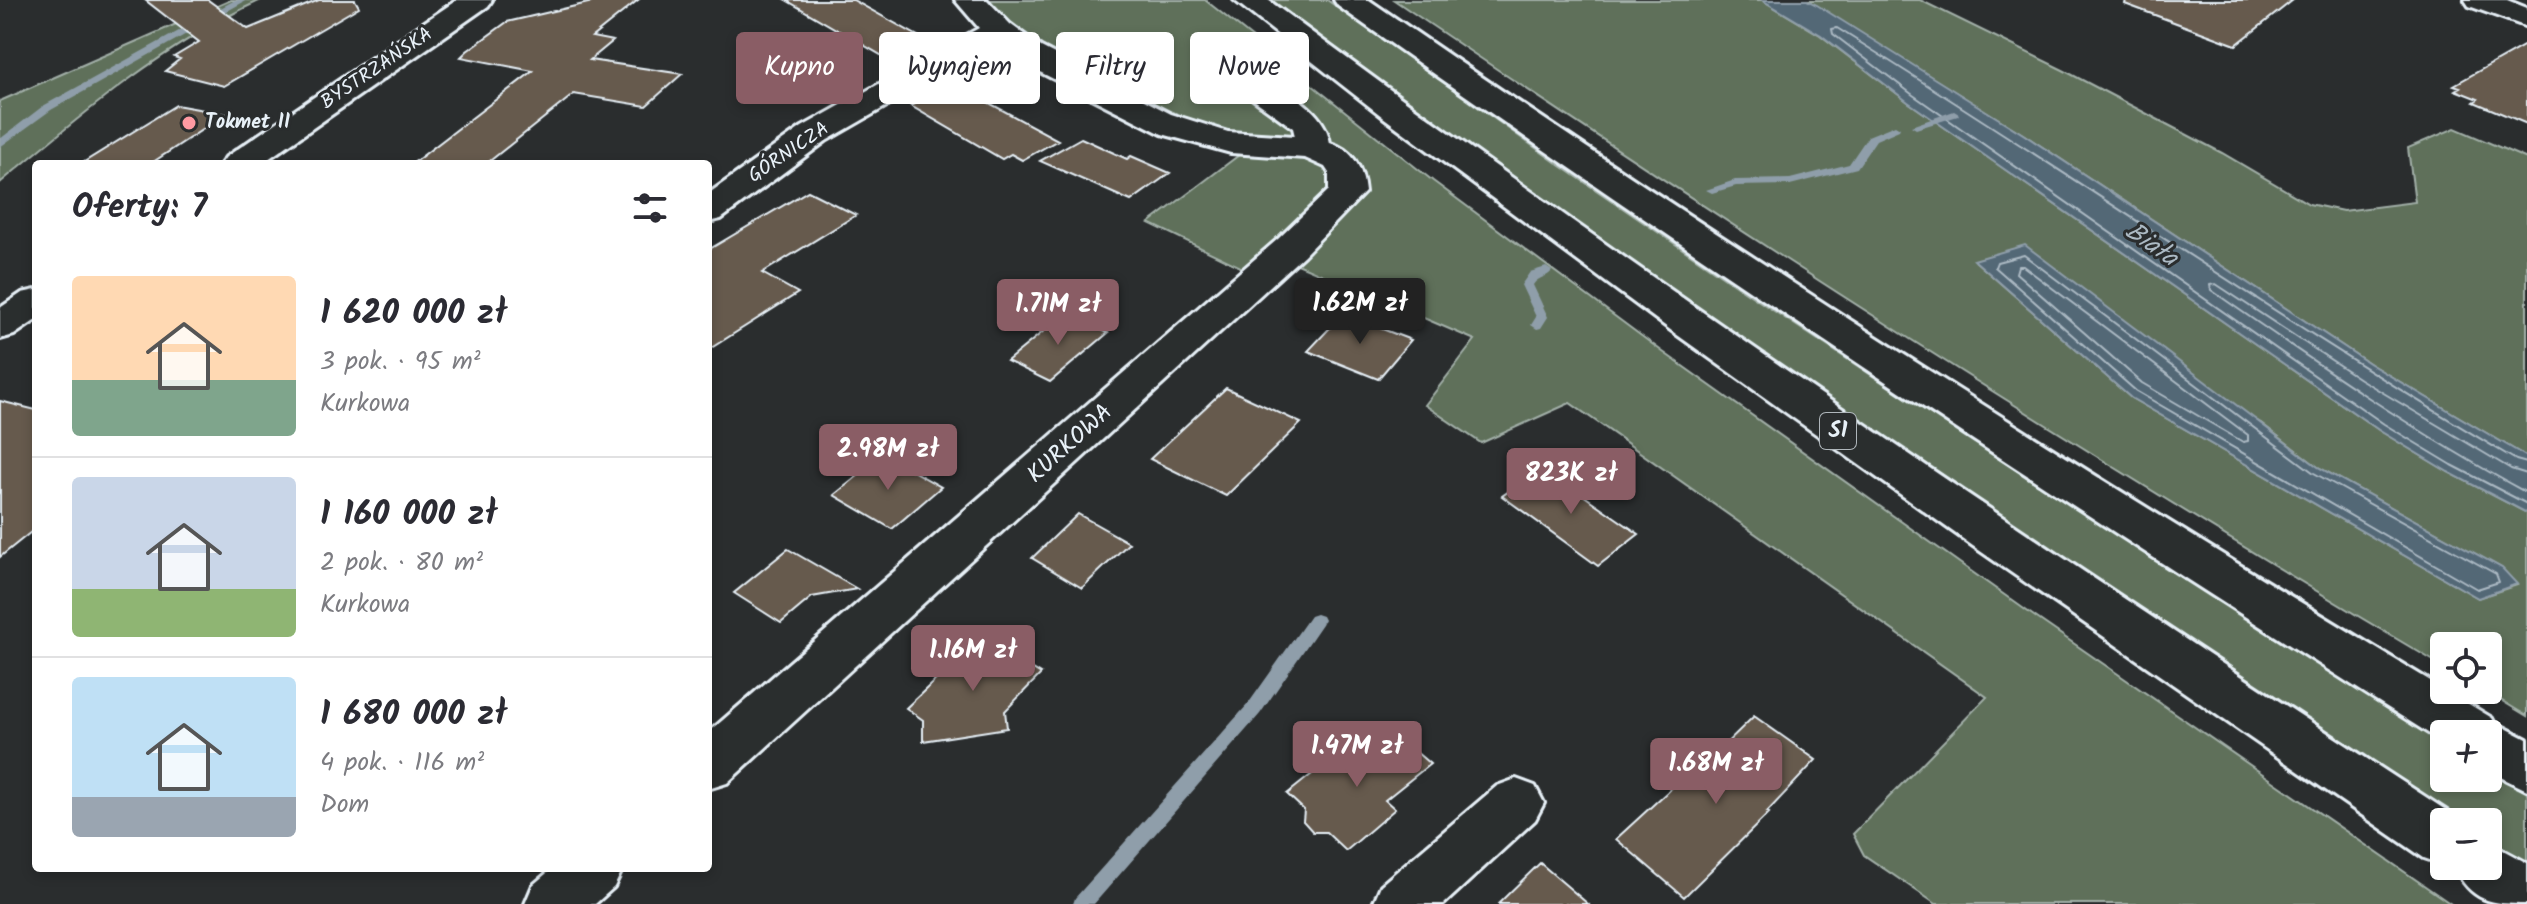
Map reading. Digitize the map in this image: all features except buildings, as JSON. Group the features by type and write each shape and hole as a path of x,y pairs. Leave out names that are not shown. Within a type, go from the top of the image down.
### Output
{"main road":[{"name":"BYSTRZAŃSKA","path":"244,160 477,0"},
{"path":"970,0 997,30 1069,74 1153,118 1195,134 1235,143 1313,147 1311,130 1306,122 1281,104"},
{"name":"S1","path":"1249,0 1473,170 1713,344 2078,596 2430,831"},
{"path":"1349,0 1614,184 1809,314 2451,720"},
{"path":"2480,0 2527,18"},
{"name":"GÓRNICZA","path":"712,208 814,134 997,30"},
{"name":"KURKOWA","path":"712,762 1340,202 1347,192 1349,181 1344,171 1325,152 1313,147"},
{"path":"0,326 32,305"},
{"path":"2502,752 2527,767"},
{"path":"1402,904 1516,803"},
{"path":"554,904 590,872"},
{"path":"2502,879 2527,895"}],"green space":[{"path":"231,0 261,0 190,38 124,82 0,183 0,101"},
{"path":"979,0 1205,0 1245,32 1190,32 1190,104 1309,104 1309,83 1433,181 1663,352 2034,616 2451,904 1936,904 1864,855 1853,834 1987,697 1570,403 1481,443 1425,405 1475,340 1288,260 1352,206 1360,194 1301,125 1297,139 1200,129 1146,104 1174,104 1174,32 1056,32 1056,62 1040,49 1040,32 1019,32"},
{"path":"1271,0 1327,0 1750,295 1991,454 2430,733 2430,792 2502,792 2502,778 2527,793 2527,865 2502,849 2502,808 2439,808 2158,624 1858,421 1416,108"},
{"path":"1394,0 1762,0 1820,35 1908,102 2380,431 2448,472 2527,513 2527,716 2502,701 2502,632 2430,632 2430,659 2045,424 1783,257","holes":["1975,261 2261,423 2318,467 2501,568 2517,585 2478,598 2131,398"]},
{"path":"1807,0 1920,0 2222,153 2309,204 2343,211 2415,202 2408,148 2455,128 2527,159 2527,457 2370,364 2023,134"},
{"path":"1247,149 1275,149 1309,157 1319,163 1337,184 1251,272 1149,223"}],"water":[{"name":"Biała","path":"1762,0 1807,0 1817,5 2023,134 2370,364 2527,457 2527,513 2448,472 2380,431 1908,102 1821,35"},
{"path":"2025,245 2318,467 2502,568 2517,584 2478,598 2131,398 1974,260"}],"waterway":[{"path":"0,144 47,108 242,0"},
{"path":"1916,126 1954,114"},
{"path":"1712,190 1735,183 1790,182 1853,166 1872,138 1895,128"},
{"path":"1537,325 1542,317 1527,285 1534,275 1546,271"},
{"path":"1082,904 1254,709 1316,620"}],"place":[{"name":"Tokmet II","path":"189,123"}]}
